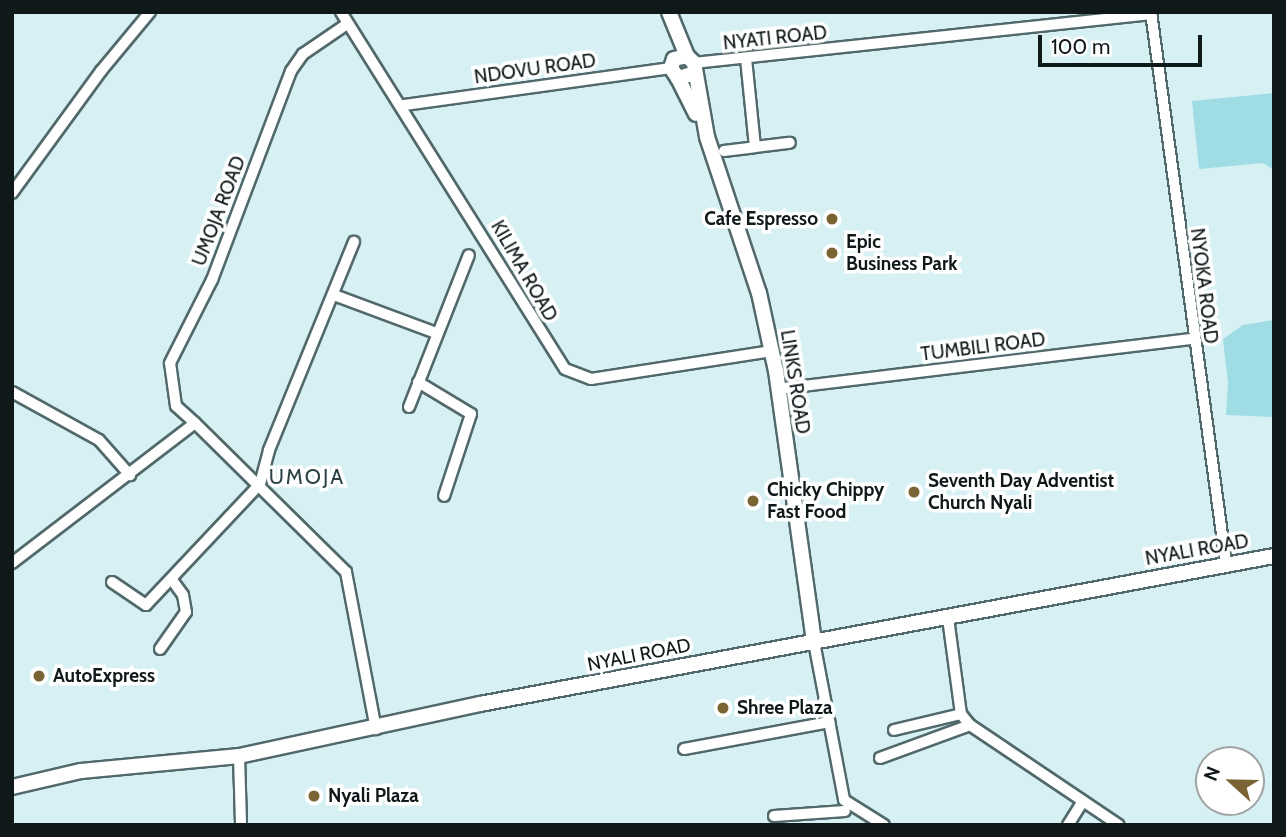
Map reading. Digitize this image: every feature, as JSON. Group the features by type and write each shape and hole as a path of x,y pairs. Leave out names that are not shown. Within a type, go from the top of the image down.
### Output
{"main road":[{"name":"LINKS ROAD","path":"669,12 683,67 759,293 778,389 814,642"},
{"name":"NYALI ROAD","path":"12,787 81,771 239,755 814,642 1274,556"}],"street":[{"path":"12,193 101,71 150,12"},
{"name":"KILIMA ROAD","path":"341,12 404,105 555,359 572,373 591,379 772,351"},
{"name":"NYATI ROAD","path":"683,67 1151,13"},
{"name":"NYOKA ROAD","path":"1151,13 1192,339 1226,564"},
{"name":"UMOJA ROAD","path":"347,24 303,54 291,71 212,280 170,363 176,405 260,484 346,572 376,729"},
{"path":"746,59 755,148"},
{"name":"NDOVU ROAD","path":"404,105 683,67"},
{"path":"724,151 790,143"},
{"path":"112,582 146,606 260,484 269,450 354,242"},
{"path":"409,407 436,332 469,255"},
{"path":"334,295 436,332"},
{"name":"TUMBILI ROAD","path":"778,389 1192,339"},
{"path":"418,382 471,414 444,496"},
{"path":"12,392 99,440 130,475"},
{"path":"12,564 195,423"},
{"path":"160,649 186,612 183,595 172,580"},
{"path":"948,618 961,714 970,725 1119,825"},
{"path":"814,642 846,825"},
{"path":"894,730 961,714"},
{"path":"684,750 830,722"},
{"path":"880,758 970,725"},
{"path":"239,755 241,825"},
{"path":"1068,825 1083,801"},
{"path":"775,817 844,806 884,825"}],"shaded area":[{"path":"1274,93 1274,170 1263,163 1199,169 1192,101"},
{"path":"1274,320 1274,417 1226,415 1228,383 1223,339 1243,325"}],"place":[{"name":"Cafe Espresso","path":"832,219"},
{"name":"Epic Business Park","path":"832,253"},
{"name":"Seventh Day Adventist Church Nyali","path":"914,492"},
{"name":"Chicky Chippy Fast Food","path":"753,501"},
{"name":"AutoExpress","path":"39,676"},
{"name":"Shree Plaza","path":"723,708"},
{"name":"Nyali Plaza","path":"314,796"}],"district":[{"name":"UMOJA","path":"307,477"}]}
